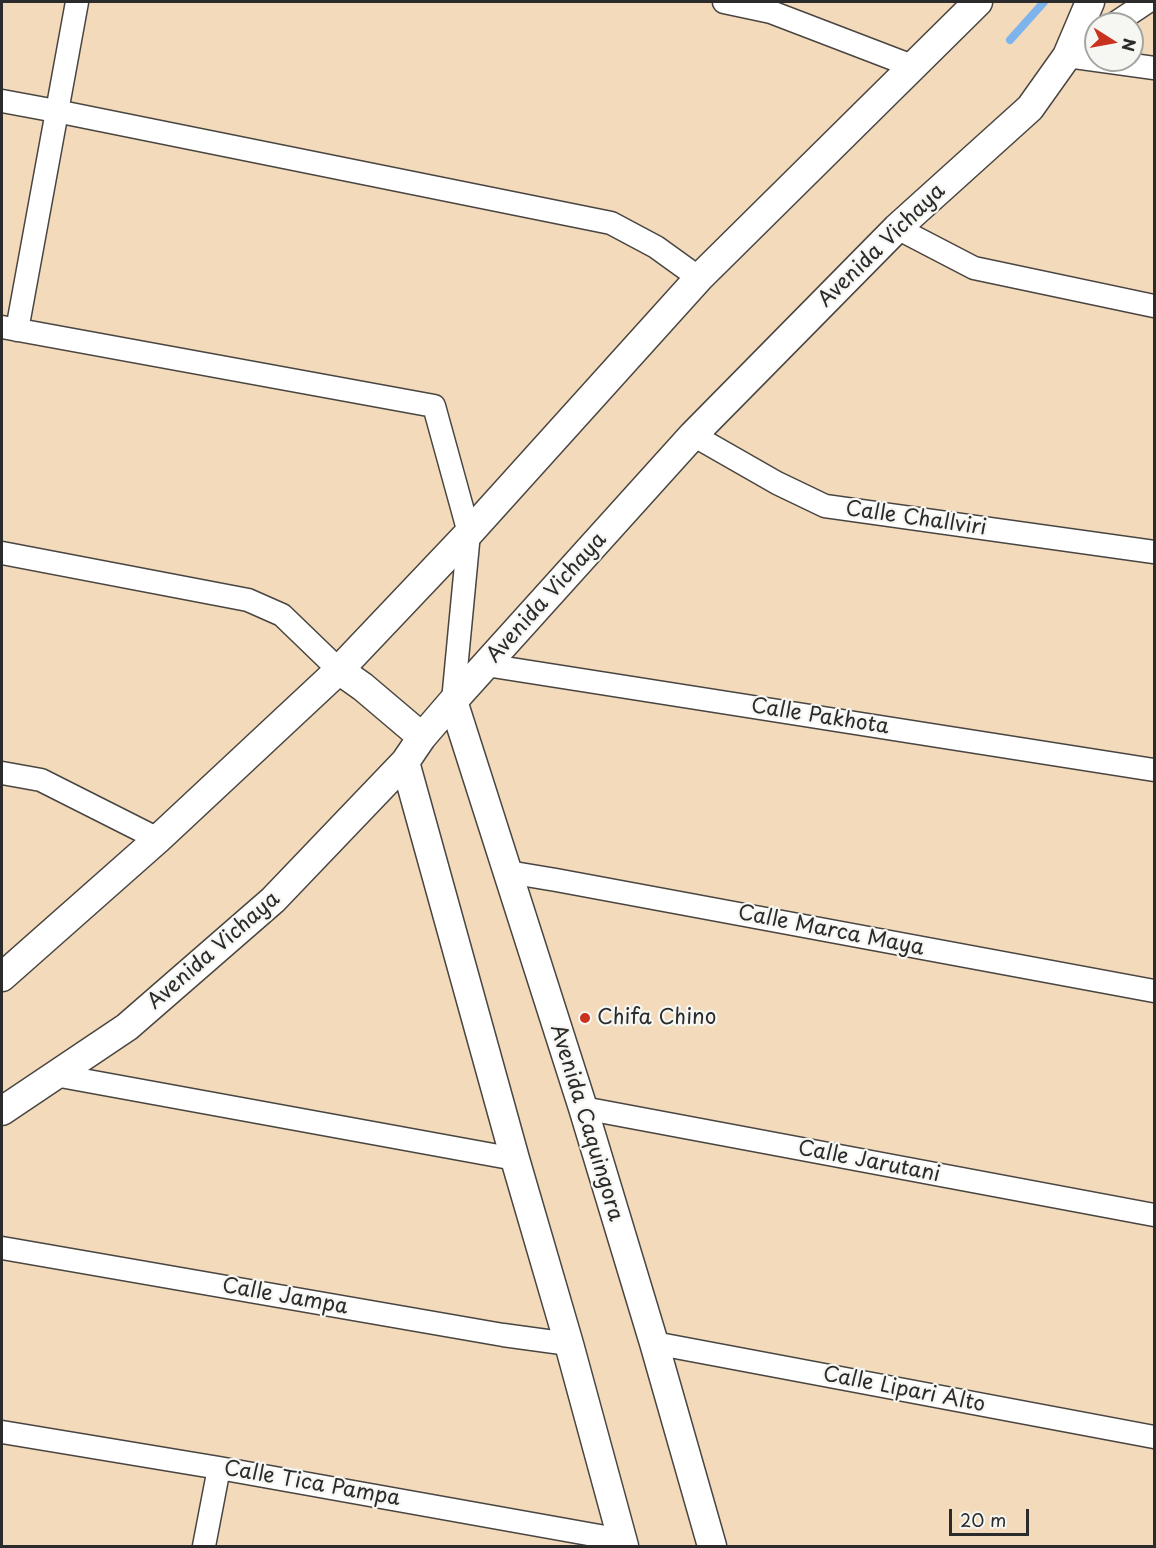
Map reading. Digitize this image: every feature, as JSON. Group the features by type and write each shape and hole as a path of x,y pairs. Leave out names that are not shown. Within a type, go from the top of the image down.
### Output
{"street":[{"path":"77,2 9,329 434,406 469,533 453,701"},
{"path":"724,2 771,12 912,66"},
{"path":"2,977 158,839 339,670 469,533 699,278 978,2"},
{"name":"Avenida Vichaya","path":"2,1111 127,1027 273,900 405,762 422,737 453,701 693,435 897,228 1030,108 1067,56 1090,2"},
{"path":"1132,12 1147,2"},
{"name":"Avenida Vichaya","path":"1067,56 1084,44"},
{"path":"1067,56 1155,69"},
{"path":"2,101 611,223 656,247 699,278"},
{"path":"897,228 974,268 1155,306"},
{"name":"Calle Challviri","path":"693,435 777,483 825,506 1155,552"},
{"path":"2,553 248,600 282,615 339,670 363,687 422,737"},
{"name":"Calle Pakhota","path":"486,665 1155,770"},
{"name":"Avenida Caquingora","path":"453,701 583,1108 712,1546"},
{"path":"405,762 623,1543"},
{"path":"2,773 41,780 158,839"},
{"name":"Calle Marca Maya","path":"508,872 1155,991"},
{"path":"55,1075 515,1159"},
{"name":"Calle Jarutani","path":"583,1108 1155,1215"},
{"name":"Calle Jampa","path":"2,1248 492,1333 569,1344"},
{"name":"Calle Lipari Alto","path":"654,1343 1155,1437"},
{"name":"Calle Tica Pampa","path":"2,1432 219,1468 623,1543"},
{"path":"204,1546 219,1468"}],"waterway":[{"path":"1010,40 1044,2"}],"place":[{"name":"Chifa Chino","path":"585,1018"}]}
